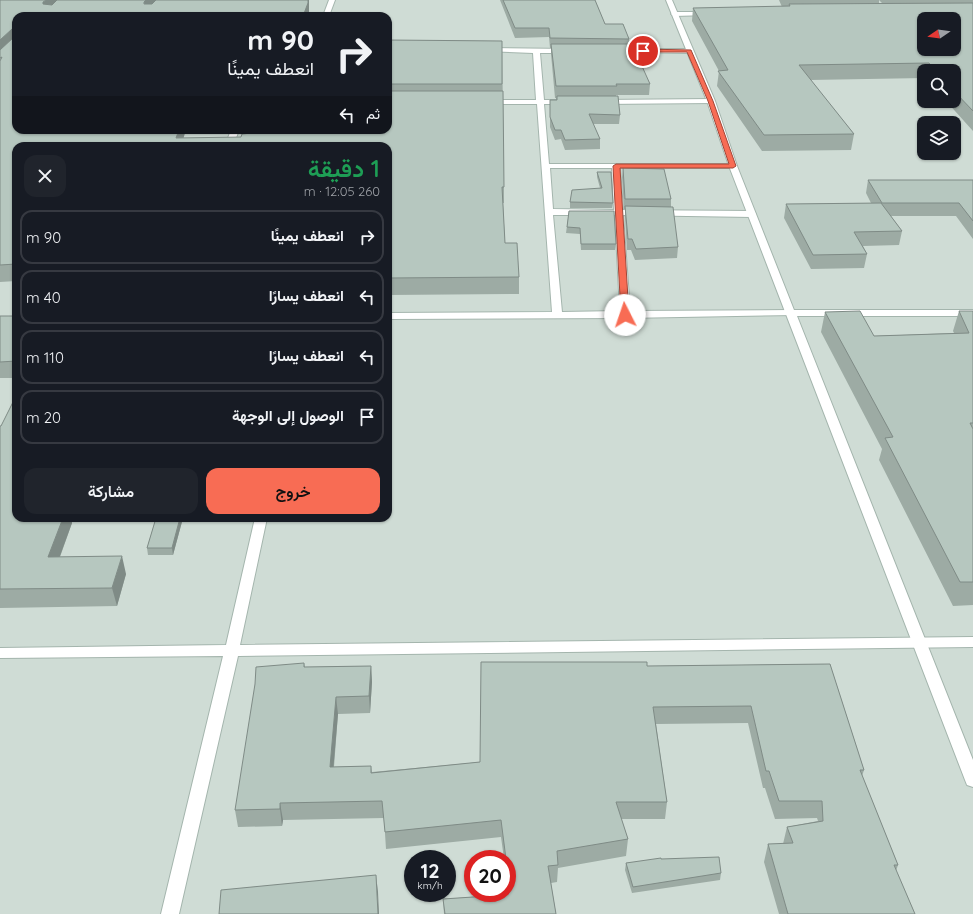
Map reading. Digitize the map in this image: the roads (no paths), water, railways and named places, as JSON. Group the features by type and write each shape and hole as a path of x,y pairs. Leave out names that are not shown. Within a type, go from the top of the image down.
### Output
{"street":[{"path":"328,12 332,0"},
{"path":"669,0 710,101 733,166 973,780"},
{"path":"674,14 714,14"},
{"path":"481,50 574,51"},
{"path":"536,50 557,315"},
{"path":"612,51 689,51"},
{"path":"596,102 710,101"},
{"path":"476,102 574,102"},
{"path":"544,166 733,166"},
{"path":"616,166 625,315"},
{"path":"548,212 752,214"},
{"path":"392,316 973,313"},
{"path":"170,914 232,650 260,522"},
{"path":"0,653 973,642"}]}
